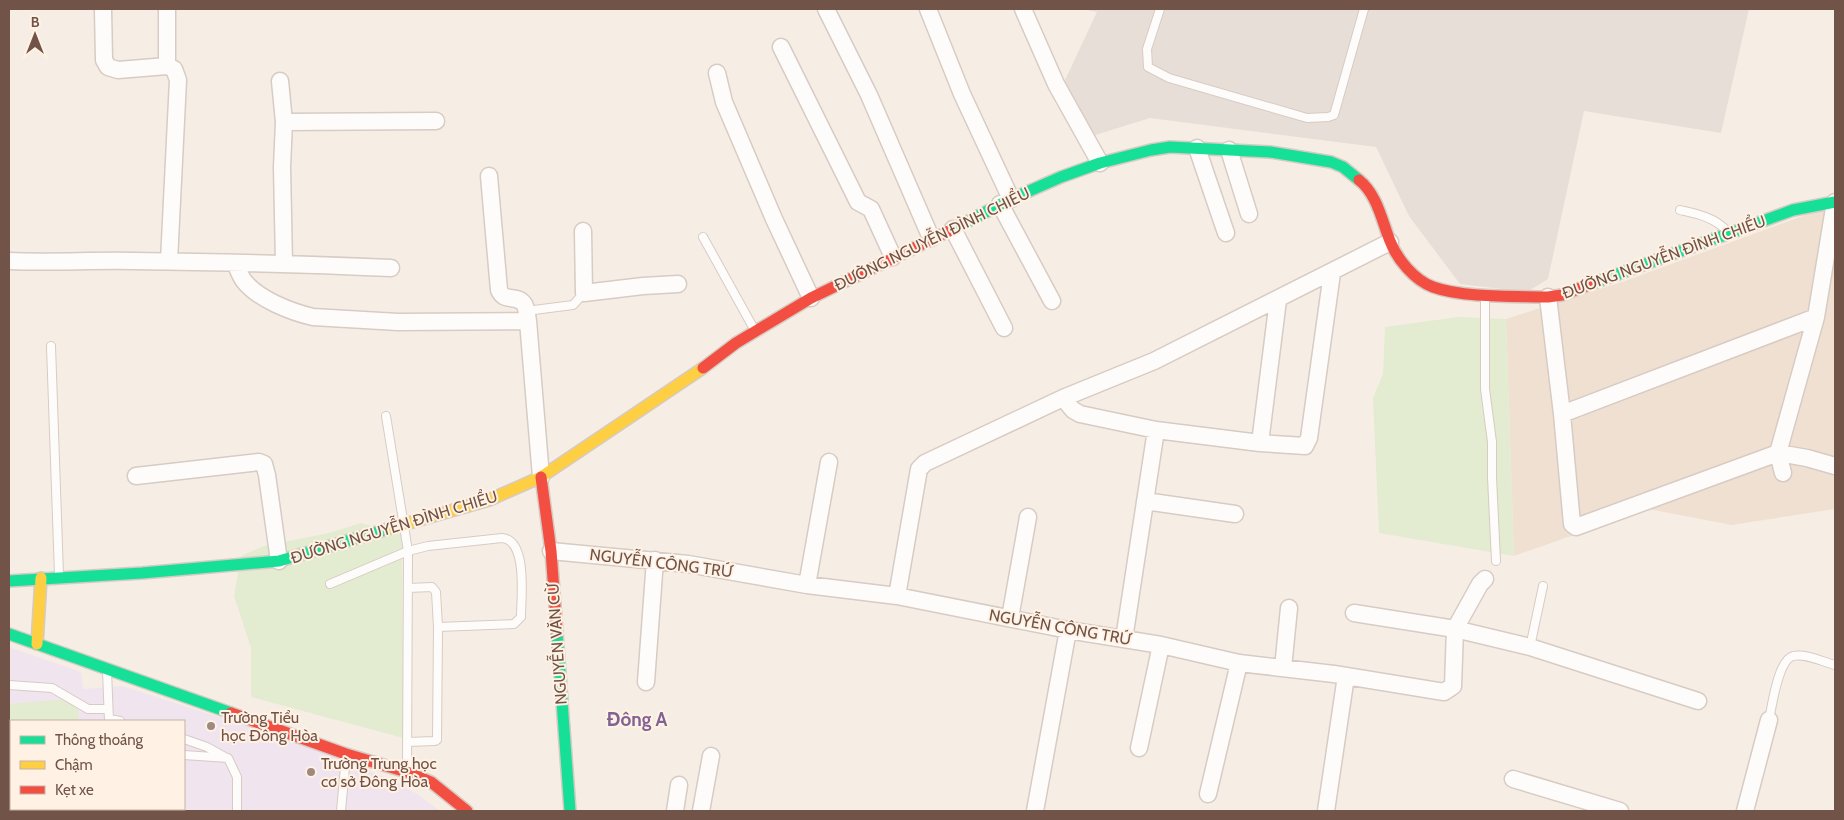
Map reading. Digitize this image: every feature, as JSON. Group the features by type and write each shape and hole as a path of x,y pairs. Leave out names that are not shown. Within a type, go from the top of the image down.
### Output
{"street":[{"path":"103,9 104,60 108,67 118,70 167,66 174,69 178,80 169,261"},
{"path":"167,66 168,9"},
{"path":"826,9 868,95 931,238"},
{"path":"928,9 1006,201 1052,301"},
{"path":"1023,9 1056,84 1100,163"},
{"path":"781,47 858,202 871,209 893,257"},
{"path":"716,73 724,102 774,219 812,298"},
{"path":"280,81 284,122 282,176 284,264"},
{"path":"284,122 436,121"},
{"path":"1197,148 1226,233"},
{"name":"ĐƯỜNG NGUYỄN ĐÌNH CHIỂU","path":"9,581 142,573 279,561 405,526 489,500 541,476 686,381 736,343 812,298 1006,201 1061,177 1100,163 1150,150 1197,148 1270,152 1331,162 1343,167 1366,185 1383,218 1390,242 1402,262 1417,278 1433,287 1460,293 1548,298 1570,293 1793,210 1835,202"},
{"path":"1229,150 1249,214"},
{"path":"489,176 499,290 505,298 519,300 524,304 527,316 541,476"},
{"path":"1783,473 1778,453 1816,318 1835,202"},
{"path":"953,229 1004,328"},
{"path":"583,231 584,293 678,284"},
{"path":"897,596 919,469 925,463 1063,398 1154,362 1390,242"},
{"path":"9,261 48,263 169,261 391,268"},
{"path":"235,264 244,281 262,297 299,313 313,316 398,322 527,316"},
{"path":"1063,398 1073,410 1080,414 1156,430 1260,443 1305,446 1308,443 1332,272"},
{"path":"1548,298 1562,414 1572,524 1576,527 1778,453 1807,458 1835,466"},
{"path":"1260,443 1278,300"},
{"path":"1562,414 1816,318"},
{"path":"1124,639 1156,430"},
{"path":"136,476 259,462 264,464 268,475 279,561"},
{"path":"807,585 829,462"},
{"name":"NGUYỄN VĂN CỪ","path":"541,476 551,551 570,811"},
{"path":"1145,502 1235,514"},
{"path":"1010,618 1028,517"},
{"name":"NGUYỄN CÔNG TRỨ","path":"551,551 688,564 807,585 897,596 1068,630 1161,645 1239,663 1346,676 1444,692 1450,690 1453,686 1456,629 1480,584 1485,579"},
{"path":"646,682 655,560"},
{"path":"37,644 40,578"},
{"path":"1282,668 1289,608"},
{"path":"1354,613 1456,629 1530,648 1698,701"},
{"path":"1035,811 1068,630"},
{"path":"9,634 346,754 407,772 431,782 467,811"},
{"path":"1138,748 1161,645"},
{"path":"1208,794 1239,663"},
{"path":"1326,811 1346,676"},
{"path":"1745,811 1769,720"},
{"path":"701,811 711,756"},
{"path":"1513,779 1620,811"},
{"path":"674,811 679,785"}],"lane":[{"path":"1160,9 1147,49 1148,67 1169,78 1306,118 1334,115 1364,9"},
{"path":"1680,210 1706,216 1720,223 1730,234"},
{"path":"703,237 755,331"},
{"path":"527,316 573,305 584,293"},
{"path":"1485,294 1485,389 1492,442 1496,561"},
{"path":"51,346 60,577"},
{"path":"386,416 408,551 407,772"},
{"path":"330,584 408,551 436,544 507,538 517,549 520,560 521,617 518,621 514,624 438,627"},
{"path":"1530,648 1543,586"},
{"path":"407,742 437,740 438,627 436,592 432,587 408,588"},
{"path":"1769,720 1777,682 1786,660 1792,656 1803,656 1835,665"},
{"path":"106,669 109,720"},
{"path":"9,685 52,688 88,708 108,709"},
{"path":"185,739 207,747 228,758 237,777 237,811"},
{"path":"341,811 346,754"},
{"path":"185,756 228,758"}],"shaded area":[{"path":"1081,9 1749,9 1721,133 1584,111 1548,279 1527,292 1460,284 1409,216 1376,147 1150,118 1089,137 1058,95 1097,12"},
{"path":"1835,204 1835,509 1732,525 1648,509 1514,556 1506,319 1625,281"},
{"path":"9,647 81,672 83,689 122,686 298,742 391,780 417,794 440,811 9,811"}],"green space":[{"path":"1458,317 1506,319 1514,556 1379,533 1373,398 1383,374 1385,327"},
{"path":"361,523 402,534 403,738 251,697 251,648 234,596 241,556 264,546 329,533"},
{"path":"66,699 74,701 78,709 79,720 10,720 10,740 9,704"}],"traffic: fast":[{"path":"949,231 1011,199 1061,177 1100,163 1170,147 1270,152 1331,162 1343,167 1359,180"},
{"path":"1591,284 1793,210 1835,202"},
{"path":"9,581 142,573 279,561 391,528"},
{"path":"557,633 570,811"},
{"path":"9,634 231,713"}],"traffic: slow":[{"path":"391,528 489,500 541,477 703,368"},
{"path":"37,644 41,578"}],"traffic: jam":[{"path":"1359,180 1375,200 1397,255 1407,268 1426,284 1445,291 1474,295 1548,297 1562,295 1591,284"},
{"path":"703,368 736,343 811,298 949,231"},
{"path":"541,477 551,551 557,633"},
{"path":"231,713 346,754 407,772 431,782 467,811"}],"place":[{"name":"Trường Tiểu học Đông Hòa","path":"211,726"},
{"name":"Trường Trung học cơ sở Đông Hòa","path":"311,772"}],"district":[{"name":"Đông A","path":"637,719"}]}
